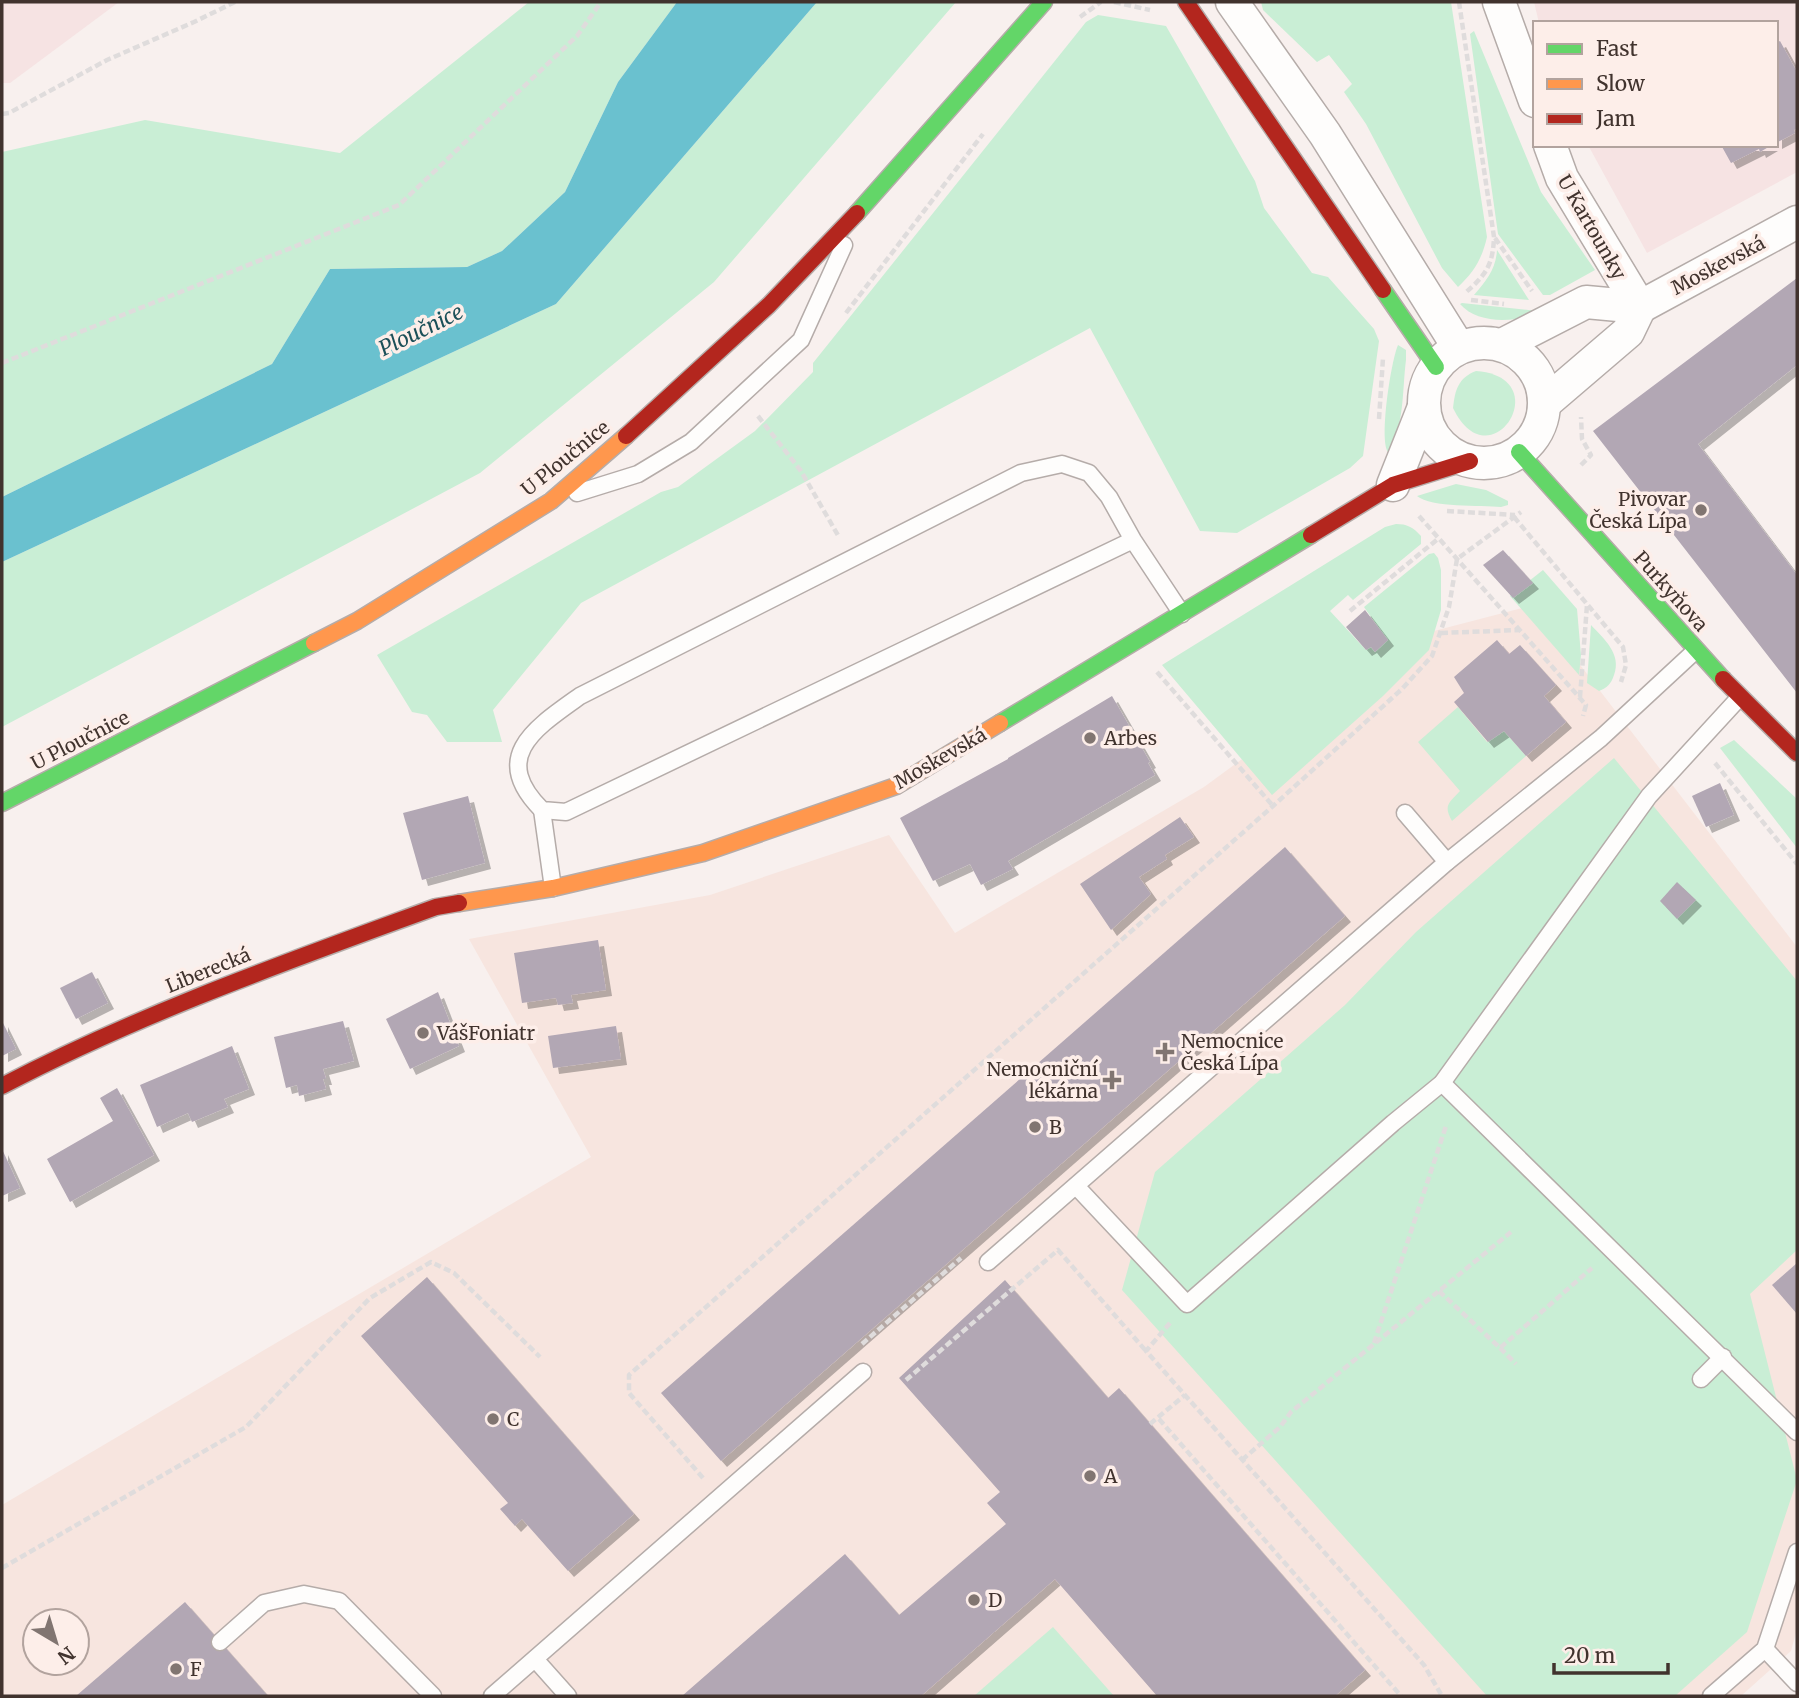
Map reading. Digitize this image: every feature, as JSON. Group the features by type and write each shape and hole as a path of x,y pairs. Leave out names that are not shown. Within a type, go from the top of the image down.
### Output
{"street":[{"name":"U Ploučnice","path":"2,803 356,621 551,500 664,403 769,305 860,210 1044,2"},
{"path":"1186,2 1447,357"},
{"path":"1232,2 1325,134 1447,357"},
{"path":"1499,2 1533,96"},
{"name":"U Kartounky","path":"1551,147 1562,178 1640,307"},
{"name":"Moskevská","path":"1640,307 1797,222"},
{"path":"1502,345 1586,302 1640,307 1628,332 1545,403"},
{"path":"1393,485 1424,407 1429,379 1447,357 1473,343 1502,345 1525,357 1539,378 1545,403 1542,422 1533,439 1519,452 1504,460 1487,463 1454,455 1439,443 1429,426 1424,407"},
{"name":"Purkyňova","path":"1519,452 1695,651 1739,698 1797,753"},
{"name":"Moskevská","path":"436,907 553,888 703,853 896,786 1393,485 1470,461"},
{"name":"Liberecká","path":"2,1086 61,1055 244,977 436,907"}],"lane":[{"path":"551,500 638,474 691,442 801,340 860,210"},
{"path":"553,888 542,810 519,781 517,763 524,745 542,723 580,696 1021,473 1062,464 1089,473 1109,496 1133,540 1182,614"},
{"path":"542,810 566,812 1133,540"},
{"path":"988,1262 1447,862 1601,738 1695,651"},
{"path":"1076,1186 1187,1304 1442,1083 1649,796 1739,698"},
{"path":"1405,813 1447,862"},
{"path":"1442,1083 1797,1432"},
{"path":"1701,1379 1723,1357"},
{"path":"492,1696 863,1372"},
{"path":"1711,1696 1765,1649 1797,1552"},
{"path":"220,1642 264,1603 304,1594 339,1601 433,1696"},
{"path":"1765,1649 1797,1683"},
{"path":"535,1659 568,1696"}],"path":[{"path":"2,114 9,113 107,60 235,2"},
{"path":"2,363 399,205 577,36 601,2"},
{"path":"1072,24 1101,2"},
{"path":"1114,2 1158,11"},
{"path":"1459,298 1482,279 1493,257 1494,237 1460,2"},
{"path":"845,315 986,130"},
{"path":"1494,237 1536,297"},
{"path":"1581,412 1582,439 1591,455 1581,465"},
{"path":"756,414 801,471 851,559"},
{"path":"1427,510 1414,510 1586,705 1583,718 1592,709"},
{"path":"1440,511 1517,514 1623,647 1626,666 1622,682 1617,687"},
{"path":"720,1497 629,1393 629,1375 1402,690 1432,656 1449,607 1457,559 1517,514"},
{"path":"1350,611 1439,538"},
{"path":"1580,698 1587,603"},
{"path":"1441,633 1520,630"},
{"path":"1150,664 1273,807"},
{"path":"1706,770 1714,761 1797,864"},
{"path":"1374,1344 1455,1096"},
{"path":"1242,1460 1280,1427 1291,1412 1511,1232"},
{"path":"906,1380 1058,1250 1424,1665 1442,1696"},
{"path":"2,1568 246,1427 370,1298 431,1262 454,1273 540,1357"},
{"path":"1500,1348 1592,1268"},
{"path":"1439,1291 1516,1364"},
{"path":"1146,1351 1187,1304"},
{"path":"1150,1424 1185,1395"},
{"path":"1159,1419 1401,1696"}],"shaded area":[{"path":"2,2 119,2 10,83 2,83"},
{"path":"1534,2 1797,2 1797,172 1647,253 1589,147 1778,147 1778,21 1539,21"},
{"name":"Nemocnice Česká Lípa","path":"1534,605 1797,947 1797,1629 1791,1651 1741,1696 2,1696 2,1505 591,1157 469,939 710,895 889,835 955,933 1204,787 1407,638"}],"green space":[{"path":"529,2 677,2 618,82 565,192 502,251 467,267 330,269 272,364 2,497 2,152 145,120 340,153"},
{"path":"817,2 956,2 714,282 480,473 2,727 2,562 556,304"},
{"path":"1261,2 1451,2 1487,237 1477,265 1458,287 1442,268 1366,124 1344,92 1352,84 1329,55 1317,62 1263,10"},
{"path":"1098,15 1166,26 1255,181 1264,208 1312,273 1328,277 1374,329 1379,341 1363,456 1350,468 1237,533 1200,531 1090,328 581,603 493,710 502,742 447,742 427,715 412,712 377,655 661,492 678,487 755,431 813,372 813,363 1086,22"},
{"path":"1474,31 1541,192 1595,270 1550,295 1543,295 1498,234 1470,34"},
{"path":"1497,250 1529,300 1474,295 1492,269"},
{"path":"1460,304 1538,311 1519,318 1498,320 1467,311"},
{"path":"1398,345 1406,350 1403,396 1397,431 1388,452 1385,417 1389,382"},
{"path":"1476,371 1500,377 1513,390 1515,406 1510,421 1498,432 1484,436 1468,429 1453,408 1458,385"},
{"path":"1456,484 1486,490 1508,501 1508,505 1501,507 1444,504 1417,496"},
{"path":"1407,525 1415,530 1421,536 1421,544 1353,600 1348,595 1330,611 1366,650 1371,647 1375,652 1387,640 1364,607 1429,554 1434,553 1441,570 1441,610 1429,650 1383,696 1272,795 1162,665 1385,527"},
{"path":"1543,570 1577,609 1581,655 1579,675 1510,596"},
{"path":"1591,625 1610,647 1616,660 1612,681 1599,691 1587,683"},
{"path":"1458,707 1487,742 1504,731 1526,756 1452,821 1448,804 1460,791 1418,742"},
{"path":"1734,740 1797,799 1797,848 1720,748"},
{"path":"1614,758 1797,981 1797,1250 1750,1294 1797,1480 1747,1632 1675,1696 1487,1696 1122,1290 1155,1172 1345,1005 1416,932"},
{"path":"1053,1627 1114,1696 974,1696"}],"water":[{"name":"Ploučnice","path":"677,2 817,2 556,304 2,562 2,497 272,364 330,269 467,267 502,251 565,192 618,82"}],"building":[{"path":"1780,41 1797,72 1797,128 1795,133 1778,142"},
{"path":"1722,147 1769,147 1760,152 1759,149 1731,163"},
{"name":"Pivovar Česká Lípa","path":"1797,278 1797,365 1698,444 1797,575 1797,693 1593,431"},
{"path":"1503,550 1533,583 1513,598 1483,565"},
{"path":"1365,610 1388,640 1375,652 1371,647 1366,650 1346,627"},
{"path":"1497,640 1509,654 1520,645 1556,685 1544,696 1566,722 1526,756 1504,731 1488,742 1454,702 1464,693 1454,677"},
{"path":"1112,696 1155,775 1008,861 1013,869 981,885 970,864 933,881 900,818 1008,759"},
{"path":"1720,783 1734,815 1706,827 1692,796"},
{"path":"468,796 485,863 422,880 403,813"},
{"path":"1180,817 1194,837 1165,855 1167,859 1139,877 1151,894 1111,930 1080,884"},
{"name":"B","path":"1285,847 1345,916 721,1461 661,1393"},
{"path":"1677,882 1696,900 1677,919 1660,901"},
{"path":"598,940 606,990 571,995 573,1003 558,1005 556,998 522,1003 514,953"},
{"path":"92,972 108,1003 76,1019 60,988"},
{"name":"VášFoniatr","path":"438,992 459,1046 410,1069 386,1019"},
{"path":"2,1021 16,1049 2,1056"},
{"path":"343,1021 354,1061 323,1069 326,1089 299,1096 297,1085 286,1088 274,1037"},
{"path":"616,1026 621,1059 553,1068 548,1036"},
{"path":"232,1046 249,1089 224,1099 228,1107 192,1122 188,1113 157,1127 140,1085"},
{"path":"117,1088 154,1155 70,1202 47,1159 113,1121 100,1098"},
{"path":"2,1149 20,1188 2,1196"},
{"path":"1797,1263 1797,1314 1772,1285"},
{"name":"C","path":"427,1277 634,1514 568,1571 522,1519 515,1526 500,1509 508,1503 361,1336"},
{"name":"A","path":"1005,1280 1108,1398 1119,1388 1365,1670 1335,1696 1157,1696 1055,1579 921,1696 682,1696 845,1554 899,1615 1006,1524 987,1503 1000,1492 899,1378"},
{"name":"F","path":"185,1602 268,1696 76,1696"}],"traffic: fast":[{"path":"857,213 1044,2"},
{"path":"1383,290 1436,367"},
{"path":"1519,452 1723,679"},
{"path":"1000,723 1311,535"},
{"path":"2,803 314,643"}],"traffic: slow":[{"path":"314,643 357,621 551,501 626,436"},
{"path":"459,903 553,888 703,853 896,786 1000,723"}],"traffic: jam":[{"path":"1186,2 1383,290"},
{"path":"626,436 769,305 857,213"},
{"path":"1311,535 1393,485 1470,461"},
{"path":"1723,679 1797,753"},
{"path":"2,1086 108,1035 216,989 436,907 459,903"}],"place":[{"name":"Pivovar Česká Lípa","path":"1701,510"},
{"name":"Arbes","path":"1090,738"},
{"name":"VášFoniatr","path":"423,1033"},
{"name":"Nemocnice Česká Lípa","path":"1165,1052"},
{"name":"Nemocniční lékárna","path":"1112,1080"},
{"name":"B","path":"1035,1127"},
{"name":"C","path":"493,1419"},
{"name":"A","path":"1090,1476"},
{"name":"D","path":"974,1600"},
{"name":"F","path":"176,1669"}]}
